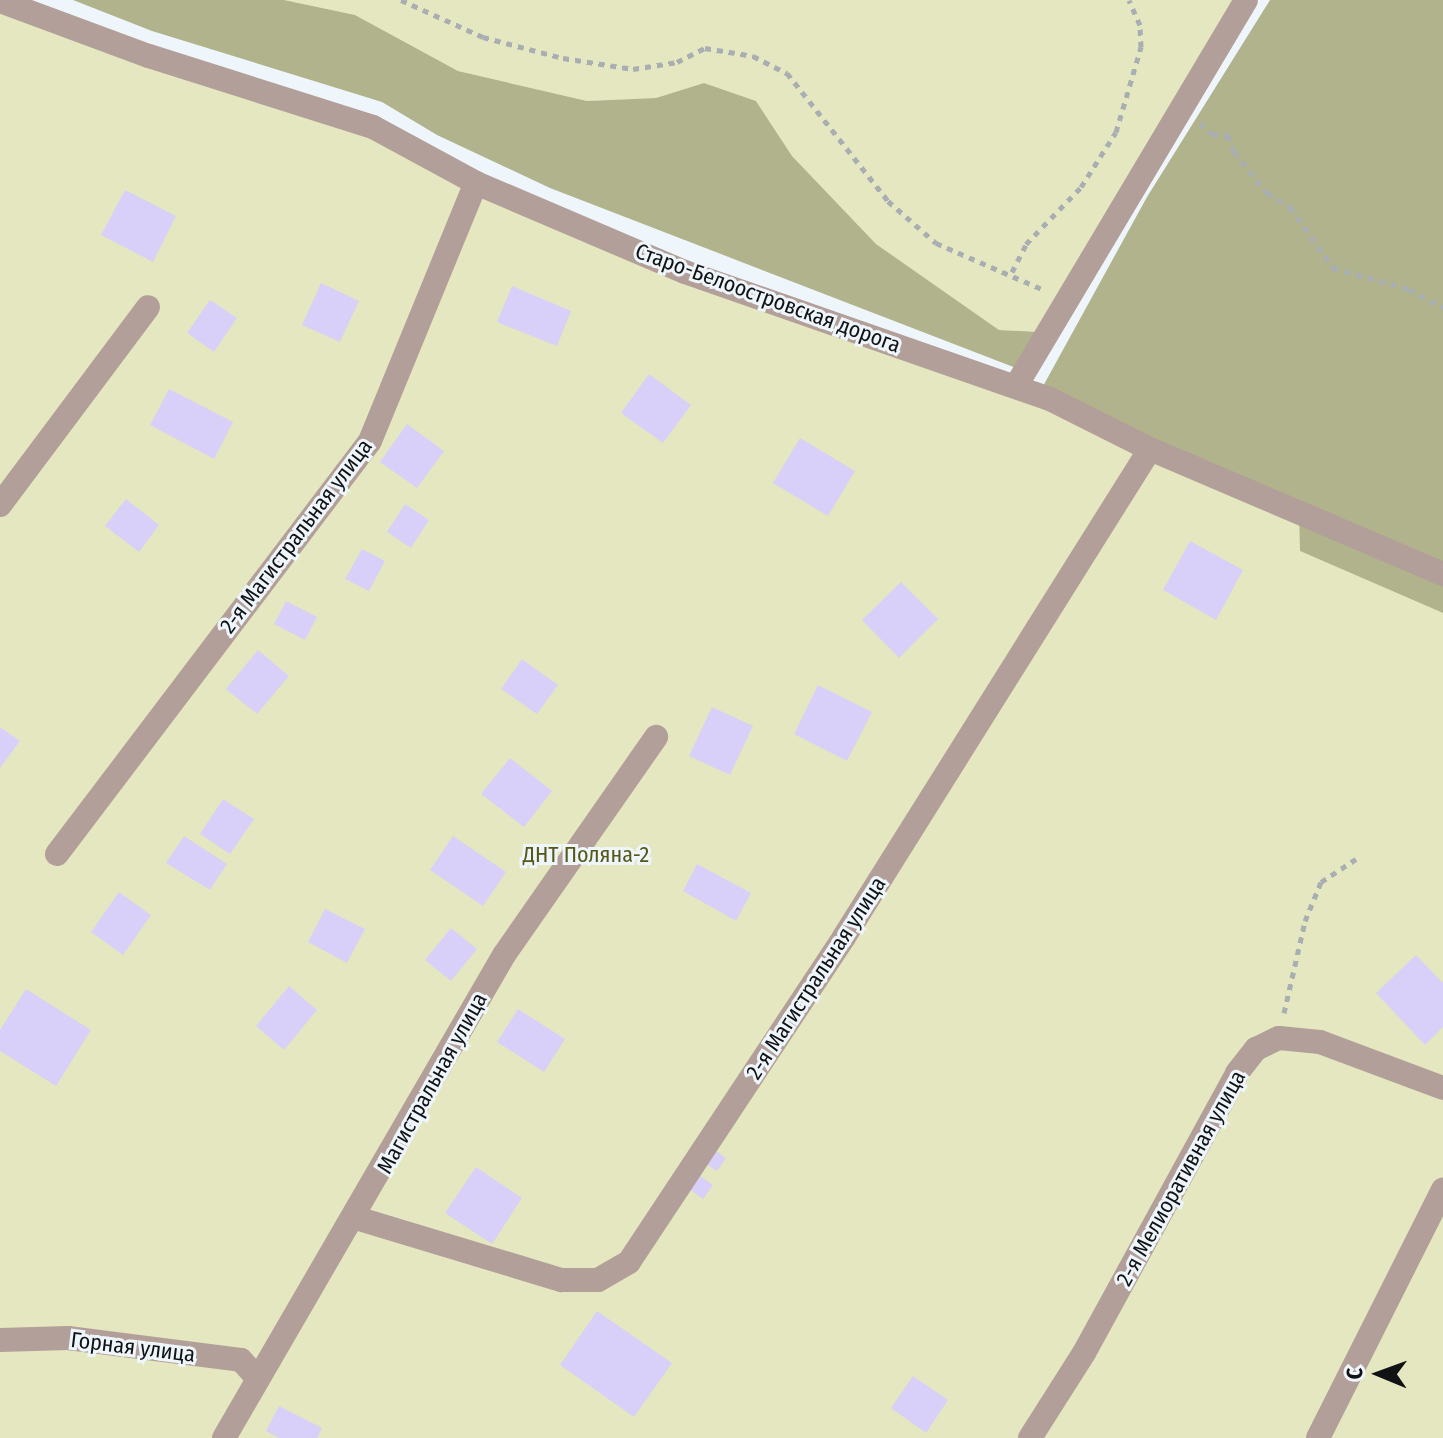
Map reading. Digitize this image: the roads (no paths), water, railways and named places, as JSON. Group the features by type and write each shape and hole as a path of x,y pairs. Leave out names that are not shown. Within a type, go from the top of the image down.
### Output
{"street":[{"path":"1016,386 1246,0"},
{"name":"Старо-Белоостровская дорога","path":"0,1 149,56 373,127 476,183 706,281 1016,386 1150,449 1443,574"},
{"name":"2-я Магистральная улица","path":"57,854 370,441 476,183"},
{"path":"0,505 148,307"},
{"name":"2-я Магистральная улица","path":"356,1218 562,1280 598,1280 629,1262 844,937 1150,449"},
{"name":"Магистральная улица","path":"224,1438 356,1218 504,955 656,737"},
{"name":"2-я Мелиоративная улица","path":"1030,1438 1084,1353 1237,1073 1256,1049 1279,1038 1320,1042 1443,1088"},
{"path":"1318,1438 1443,1190"},
{"name":"Горная улица","path":"0,1340 68,1338 241,1360 258,1379"}],"park label":[{"name":"ДНТ Поляна-2","path":"586,855"}]}
